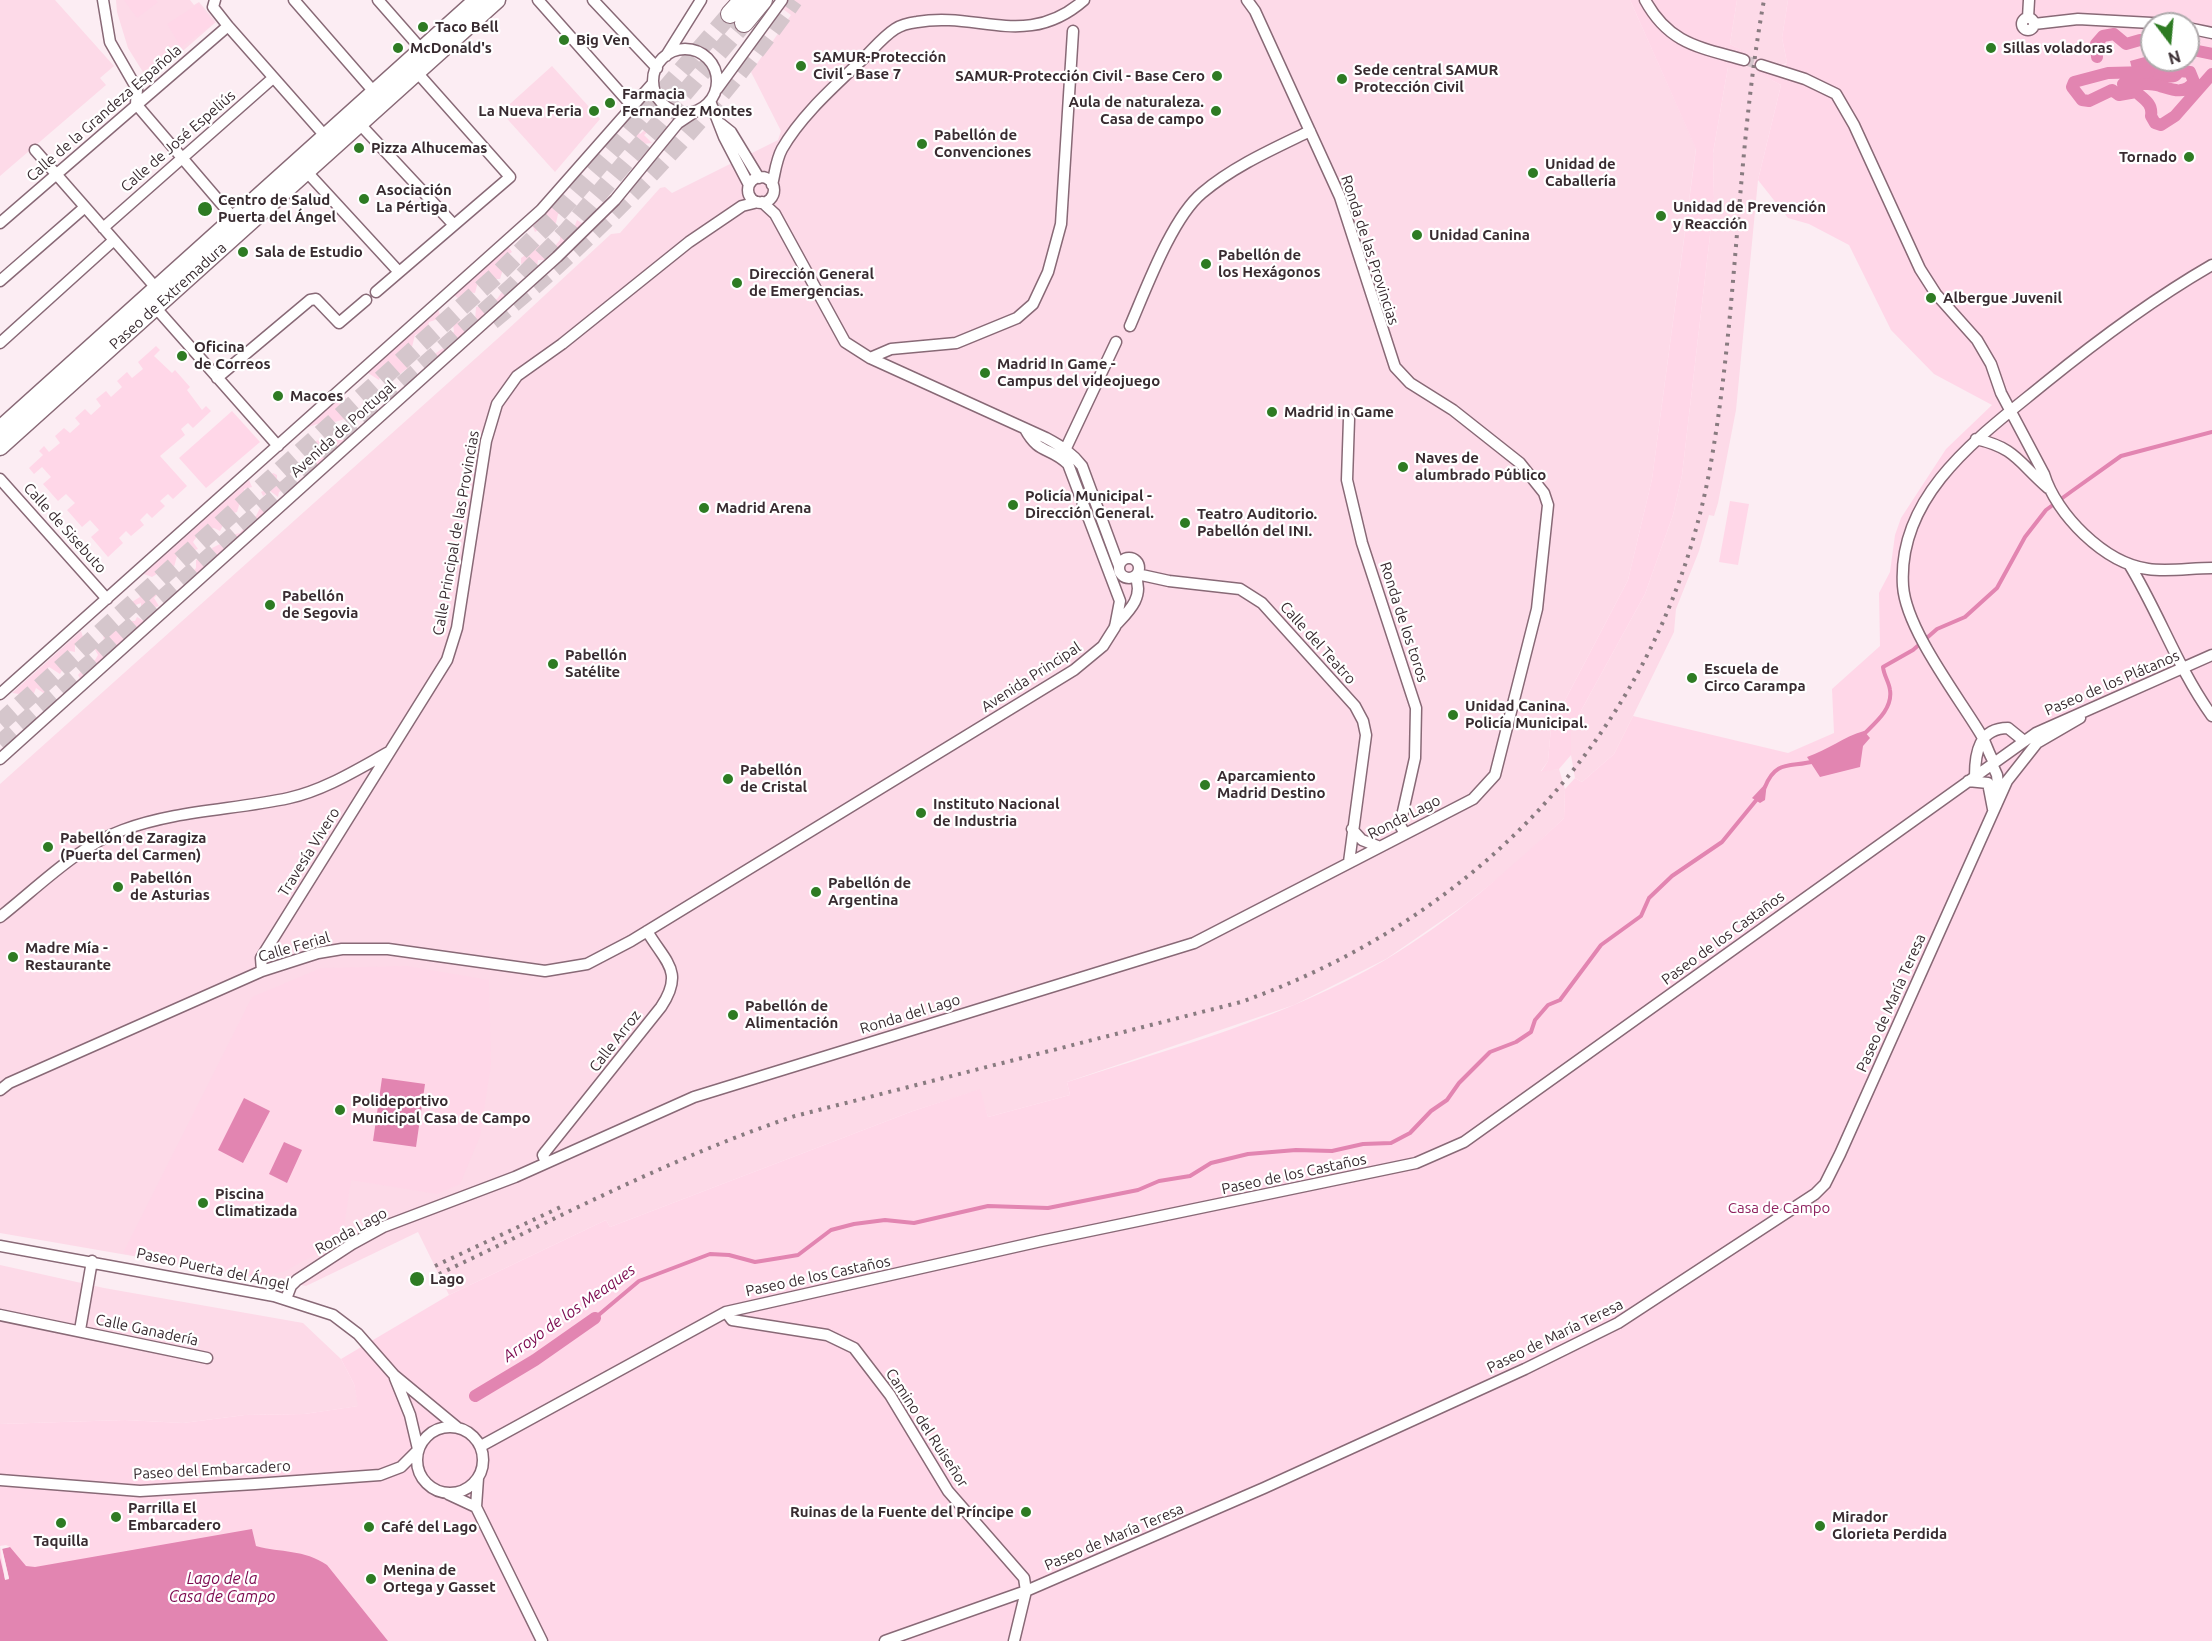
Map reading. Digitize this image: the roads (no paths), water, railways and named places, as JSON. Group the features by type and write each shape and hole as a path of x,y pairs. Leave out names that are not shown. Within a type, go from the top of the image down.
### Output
{"highway":[{"path":"742,0 737,18 763,0"}],"main road":[{"name":"Paseo de Extremadura","path":"0,447 155,308 326,138 355,119 375,93 497,0"},
{"name":"Paseo de Extremadura","path":"0,429 157,289 306,171 474,1"}],"street":[{"path":"104,0 111,42 137,89 136,104 239,225"},
{"path":"215,0 213,7 228,26 326,138"},
{"path":"294,0 375,93"},
{"path":"376,292 510,177 416,61 378,0"},
{"path":"538,0 632,106"},
{"path":"593,0 657,68"},
{"name":"Avenida de Portugal","path":"0,694 541,210 653,83 657,68 700,0"},
{"name":"Avenida de Portugal","path":"0,759 557,257 615,200 678,123 706,103 782,0"},
{"path":"767,184 785,145 824,96 896,28 918,22 943,20 1025,27 1048,21 1074,8 1084,0"},
{"name":"Ronda de las Provincias","path":"1247,0 1255,11 1340,197 1395,367 1410,383 1454,410 1520,463 1544,493 1548,505 1538,609 1495,775 1473,800"},
{"path":"1645,0 1658,21 1676,37 1690,45 1744,60"},
{"path":"2029,0 2031,21 2078,19 2140,22"},
{"name":"Calle de la Grandeza Española","path":"0,223 228,26"},
{"path":"870,358 891,349 956,343 1017,318 1033,304 1048,272 1061,224 1073,31"},
{"path":"665,57 684,50 704,55 716,72 706,103"},
{"path":"1761,65 1805,79 1836,94 1854,125 1920,269 1936,294 1977,340 2051,492 2066,515 2087,537 2129,564 2148,569 2212,567"},
{"name":"Calle de José Espeliús","path":"103,228 273,78"},
{"path":"653,83 660,101 667,108 676,112 706,103"},
{"path":"706,103 731,132 767,184 775,214 845,342 870,358 1066,448 1082,466 1112,544 1120,573 1125,577 1136,575 1139,564 1112,544"},
{"path":"355,119 454,225"},
{"path":"719,120 724,137 749,189 775,214"},
{"path":"1130,326 1177,225 1200,194 1242,165 1310,131"},
{"path":"35,150 157,289 155,308 278,446"},
{"path":"306,171 399,272"},
{"name":"Calle Principal de las Provincias","path":"741,206 749,189 767,184"},
{"name":"Calle Principal de las Provincias","path":"0,917 78,855 122,830 187,813 291,797 334,781 389,752 447,660 457,627 486,441 496,404 517,376 562,344 690,242 741,206 760,202 767,184"},
{"path":"0,281 86,207"},
{"path":"0,343 114,240"},
{"path":"1999,795 1997,776 1983,738 1920,637 1905,594 1905,555 1920,510 1953,462 1976,439 2093,344 2180,284 2212,266"},
{"path":"217,378 310,300 316,299 339,323 366,300"},
{"path":"1066,448 1116,342"},
{"name":"Ronda de los toros","path":"1349,419 1347,480 1362,543 1416,708 1415,758 1400,825 1405,834"},
{"path":"1025,429 1034,445 1062,458 1073,475 1118,594 1115,627"},
{"path":"1976,439 1998,444 2013,452 2027,470 2051,492"},
{"name":"Calle de Sisebuto","path":"0,479 107,599"},
{"path":"1119,566 1128,557"},
{"path":"2129,564 2149,597 2183,669 2212,716"},
{"path":"2148,569 2149,597"},
{"name":"Avenida Principal","path":"647,932 1074,670 1103,646 1138,596 1139,584 1136,575"},
{"name":"Calle del Teatro","path":"1136,575 1169,581 1240,588 1262,603 1355,706 1363,721 1366,735 1349,862"},
{"name":"Paseo de los Plátanos","path":"2027,746 2111,702 2212,655"},
{"path":"1993,810 1988,783 1971,778 1983,738 1997,729 2008,728 2016,732 2027,746"},
{"name":"Paseo de los Castaños","path":"481,1446 726,1312 1041,1241 1416,1163 1464,1142 1971,778 1993,763 2027,746"},
{"name":"Paseo de María Teresa","path":"885,1641 1026,1591 1264,1488 1618,1323 1815,1194 1825,1184 1840,1154 1999,795 2027,746"},
{"name":"Travesía Vivero","path":"262,971 261,958 389,752"},
{"name":"Ronda Lago","path":"1349,862 1473,800"},
{"path":"1352,829 1362,840 1380,847"},
{"name":"Ronda del Lago","path":"478,1193 694,1097 1194,943 1349,862"},
{"name":"Calle Ferial","path":"0,1090 9,1083 262,971 318,953 371,948 441,955 527,969 555,970 587,964 647,932"},
{"name":"Calle Arroz","path":"546,1163 543,1155 661,1007 672,988 670,965 647,932"},
{"name":"Ronda Lago","path":"286,1299 291,1286 297,1281 352,1244 410,1217 478,1193"},
{"name":"Paseo Puerta del Ángel","path":"0,1246 92,1261 286,1299 333,1315 365,1341 394,1375 458,1428"},
{"name":"Calle Ganadería","path":"80,1330 92,1261"},
{"name":"Camino del Ruiseñor","path":"726,1312 732,1320 827,1335 854,1348 890,1395 948,1491 1024,1578 1026,1591"},
{"name":"Calle Ganadería","path":"0,1315 207,1358"},
{"name":"Paseo Puerta del Ángel","path":"394,1375 410,1414 418,1450"},
{"path":"476,1507 434,1490 423,1481 417,1467 418,1450 425,1437 436,1430 458,1428 470,1434 481,1446 483,1463 478,1478 476,1507 542,1641"},
{"name":"Paseo del Embarcadero","path":"0,1480 140,1491 255,1484 380,1475 401,1467 418,1450"},
{"path":"448,1494 465,1490 478,1478"},
{"path":"1014,1641 1026,1591"}],"water":[{"path":"2140,58 2140,72 2184,72 2175,82 2135,81 2130,61"},
{"path":"1864,731 1870,738 1863,746 1860,767 1820,777 1807,757"},
{"path":"1767,782 1765,800 1760,803 1752,798"},
{"path":"382,1078 425,1084 416,1147 373,1141"},
{"path":"244,1098 270,1111 243,1163 218,1150"},
{"path":"284,1142 302,1150 287,1183 269,1174"},
{"name":"Lago de la Casa de Campo","path":"252,1529 256,1546 310,1556 327,1565 388,1641 0,1641 0,1558 5,1579 9,1578 2,1548 10,1547 26,1566 35,1567"}],"waterway":[{"path":"2097,57 2096,44 2103,36 2114,34 2126,44 2140,40"},
{"path":"2200,52 2212,54"},
{"path":"2149,72 2108,73 2074,82 2072,87 2082,100 2089,101 2112,90 2119,95 2136,92 2150,105 2151,116 2155,123 2161,125 2175,116 2212,74"},
{"path":"2123,84 2157,85 2182,90 2194,82 2190,72"},
{"name":"Arroyo de los Meaques","path":"1863,735 1878,720 1889,703 1890,690 1883,667 1913,650 1937,629 1965,617 1997,588 2025,537 2046,510 2121,456 2212,432"},
{"name":"Arroyo de los Meaques","path":"1765,787 1769,778 1779,768 1815,761"},
{"name":"Arroyo de los Meaques","path":"595,1318 639,1281 710,1254 729,1255 755,1262 780,1258 798,1255 831,1230 854,1224 885,1220 914,1223 988,1206 1048,1208 1138,1190 1159,1181 1190,1176 1211,1163 1248,1154 1296,1150 1332,1151 1363,1144 1391,1143 1410,1133 1431,1111 1447,1100 1459,1083 1490,1052 1516,1042 1531,1032 1535,1020 1548,1005 1560,1000 1601,945 1641,916 1649,898 1672,876 1722,842 1758,798"},
{"name":"Arroyo de los Meaques","path":"475,1396 535,1360 595,1318"}],"tunnel":[{"path":"492,321 575,249 654,171 727,87 794,0"},
{"path":"0,723 499,273 554,218 730,14"},
{"path":"0,744 512,287 567,231 744,23"},
{"path":"1744,60 1761,65"}],"railway":[{"path":"439,1274 704,1150 795,1116 1241,1002 1329,965 1410,918 1484,863 1549,799 1605,727 1651,647 1686,561 1710,468 1719,410 1748,116 1764,0"},
{"path":"435,1266 565,1205"}],"place":[{"name":"Taco Bell","path":"423,27"},
{"name":"Big Ven","path":"564,40"},
{"name":"McDonald's","path":"398,48"},
{"name":"Sillas voladoras","path":"1991,48"},
{"name":"SAMUR-Protección Civil - Base 7","path":"801,66"},
{"name":"SAMUR-Protección Civil - Base Cero","path":"1217,76"},
{"name":"Sede central SAMUR Protección Civil","path":"1342,79"},
{"name":"Farmacia Fernandez Montes","path":"610,103"},
{"name":"La Nueva Feria","path":"594,111"},
{"name":"Aula de naturaleza. Casa de campo","path":"1216,111"},
{"name":"Pabellón de Convenciones","path":"922,144"},
{"name":"Pizza Alhucemas","path":"359,148"},
{"name":"Tornado","path":"2189,157"},
{"name":"Unidad de Caballería","path":"1533,173"},
{"name":"Asociación La Pértiga","path":"364,199"},
{"name":"Centro de Salud Puerta del Ángel","path":"205,209"},
{"name":"Unidad de Prevención y Reacción","path":"1661,216"},
{"name":"Unidad Canina","path":"1417,235"},
{"name":"Sala de Estudio","path":"243,252"},
{"name":"Pabellón de los Hexágonos","path":"1206,264"},
{"name":"Dirección General de Emergencias.","path":"737,283"},
{"name":"Albergue Juvenil","path":"1931,298"},
{"name":"Oficina de Correos","path":"182,356"},
{"name":"Madrid In Game - Campus del videojuego","path":"985,373"},
{"name":"Macoes","path":"278,396"},
{"name":"Madrid in Game","path":"1272,412"},
{"name":"Naves de alumbrado Público","path":"1403,467"},
{"name":"Policía Municipal - Dirección General.","path":"1013,505"},
{"name":"Madrid Arena","path":"704,508"},
{"name":"Teatro Auditorio. Pabellón del INI.","path":"1185,523"},
{"name":"Pabellón de Segovia","path":"270,605"},
{"name":"Pabellón Satélite","path":"553,664"},
{"name":"Escuela de Circo Carampa","path":"1692,678"},
{"name":"Unidad Canina. Policía Municipal.","path":"1453,715"},
{"name":"Pabellón de Cristal","path":"728,779"},
{"name":"Aparcamiento Madrid Destino","path":"1205,785"},
{"name":"Instituto Nacional de Industria","path":"921,813"},
{"name":"Pabellón de Zaragiza (Puerta del Carmen)","path":"48,847"},
{"name":"Pabellón de Asturias","path":"118,887"},
{"name":"Pabellón de Argentina","path":"816,892"},
{"name":"Madre Mía - Restaurante","path":"13,957"},
{"name":"Pabellón de Alimentación","path":"733,1015"},
{"name":"Polideportivo Municipal Casa de Campo","path":"340,1110"},
{"name":"Piscina Climatizada","path":"203,1203"},
{"name":"Lago","path":"417,1279"},
{"name":"Ruinas de la Fuente del Príncipe","path":"1026,1512"},
{"name":"Parrilla El Embarcadero","path":"116,1517"},
{"name":"Taquilla","path":"61,1523"},
{"name":"Mirador Glorieta Perdida","path":"1820,1526"},
{"name":"Café del Lago","path":"369,1527"},
{"name":"Menina de Ortega y Gasset","path":"371,1579"}],"park label":[{"name":"Casa de Campo","path":"1779,1208"}]}
